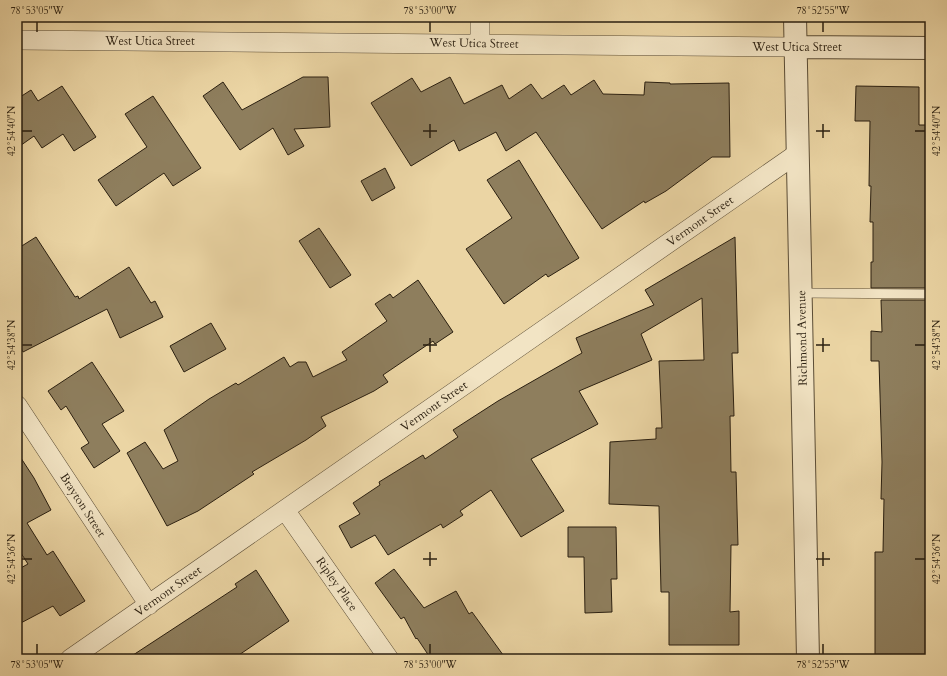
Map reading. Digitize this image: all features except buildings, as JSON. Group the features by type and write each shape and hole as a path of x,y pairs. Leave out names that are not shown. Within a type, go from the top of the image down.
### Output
{"street":[{"path":"480,17 480,43"},
{"name":"Richmond Avenue","path":"795,17 808,659"},
{"name":"West Utica Street","path":"17,40 930,48"},
{"name":"Vermont Street","path":"70,659 798,153"},
{"name":"Brayton Street","path":"17,405 149,604"},
{"name":"Ripley Place","path":"285,510 389,659"}],"lane":[{"path":"801,293 930,294"}]}
